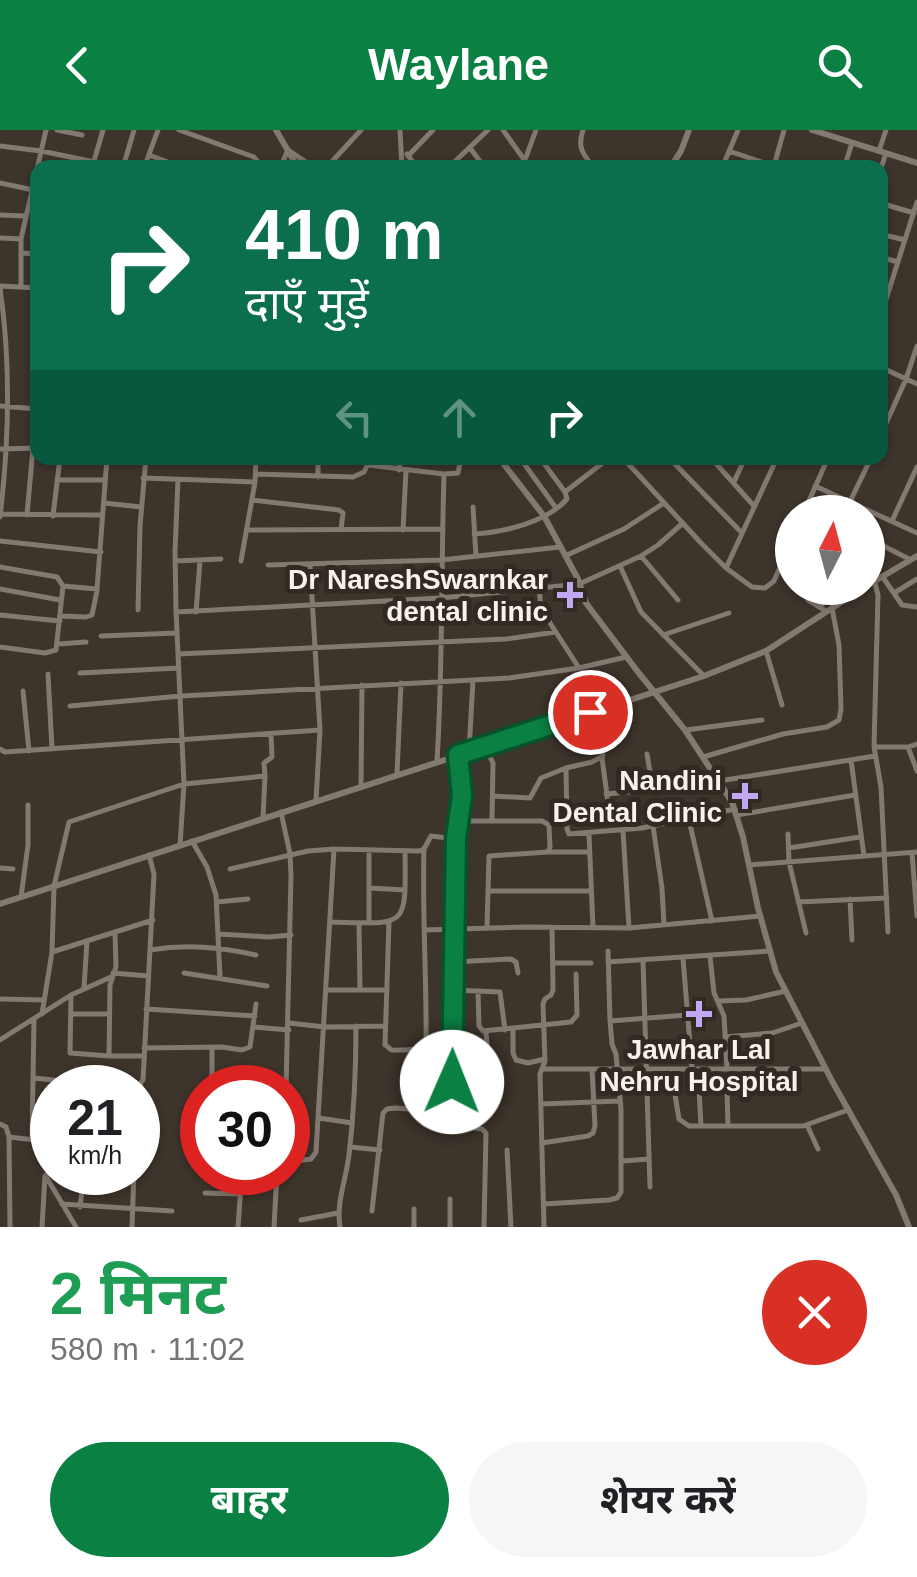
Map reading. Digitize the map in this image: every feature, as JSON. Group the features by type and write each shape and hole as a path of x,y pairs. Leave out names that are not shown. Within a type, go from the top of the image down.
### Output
{"street":[{"path":"39,160 46,130"},
{"path":"57,130 82,135"},
{"path":"94,160 103,130"},
{"path":"123,160 134,130"},
{"path":"146,160 158,130"},
{"path":"180,130 256,160"},
{"path":"276,130 294,160"},
{"path":"334,160 361,130"},
{"path":"400,130 402,160"},
{"path":"416,130 424,139"},
{"path":"408,156 433,130"},
{"path":"457,160 488,130"},
{"path":"503,130 525,160"},
{"path":"525,160 536,130"},
{"path":"583,130 580,150 588,160"},
{"path":"675,160 689,130"},
{"path":"726,160 738,130"},
{"path":"778,160 784,130"},
{"path":"812,130 841,134 852,143 917,163"},
{"path":"881,160 886,130"},
{"path":"847,160 852,143"},
{"path":"0,146 74,160"},
{"path":"402,148 411,160"},
{"path":"470,148 479,160"},
{"path":"284,160 288,150"},
{"path":"288,150 304,160"},
{"path":"729,152 754,160"},
{"path":"148,155 162,160"},
{"path":"0,183 30,189"},
{"path":"888,293 917,202"},
{"path":"21,287 22,240 30,203"},
{"path":"888,206 914,213"},
{"path":"0,215 26,216"},
{"path":"888,236 905,240"},
{"path":"0,238 22,240"},
{"path":"21,253 30,254"},
{"path":"888,259 898,262"},
{"path":"30,288 0,287 5,343 0,515 102,514"},
{"path":"888,419 917,346"},
{"path":"888,371 917,384"},
{"path":"3,407 30,409"},
{"path":"3,449 30,448"},
{"path":"27,515 33,465"},
{"path":"53,516 59,465"},
{"path":"0,615 60,619 92,614 101,552 106,465"},
{"path":"138,610 145,465"},
{"path":"242,561 256,465"},
{"path":"318,465 318,477"},
{"path":"143,478 359,476 366,465"},
{"path":"374,465 444,474 458,472 460,465"},
{"path":"402,465 403,530"},
{"path":"504,465 544,516 586,603 686,730 736,812 776,972 896,1195 909,1227"},
{"path":"525,465 556,508"},
{"path":"474,534 512,528 544,516 566,501 565,492 545,465"},
{"path":"565,492 600,465"},
{"path":"631,465 726,568 752,588 770,586 775,579"},
{"path":"676,465 742,533"},
{"path":"717,465 754,506"},
{"path":"734,483 741,465"},
{"path":"726,568 774,465"},
{"path":"812,495 825,465"},
{"path":"853,495 867,465"},
{"path":"892,521 917,466"},
{"path":"437,762 442,681 444,474"},
{"path":"178,479 175,561 184,784 180,845"},
{"path":"57,480 105,480"},
{"path":"816,486 835,495"},
{"path":"252,500 338,510 342,513 343,530"},
{"path":"103,503 141,507"},
{"path":"565,556 624,529 664,503"},
{"path":"473,506 476,556"},
{"path":"885,518 917,533"},
{"path":"176,609 441,598 579,584 641,556 683,523"},
{"path":"248,530 442,529"},
{"path":"0,541 101,552"},
{"path":"885,545 914,558"},
{"path":"268,565 441,560 560,547"},
{"path":"641,556 678,600"},
{"path":"885,575 914,558"},
{"path":"175,561 221,559"},
{"path":"196,610 200,561"},
{"path":"310,564 320,730 316,801"},
{"path":"620,566 640,612 704,676"},
{"path":"0,567 56,576 63,586 56,650 45,653 0,647"},
{"path":"894,593 917,578"},
{"path":"63,586 97,590"},
{"path":"539,588 542,610 579,668"},
{"path":"885,588 894,593 902,605 917,607"},
{"path":"0,589 60,600"},
{"path":"703,757 839,720 839,645 826,609 818,605"},
{"path":"826,609 829,605"},
{"path":"0,904 704,676 766,651 833,605"},
{"path":"878,605 874,747 881,788 888,932"},
{"path":"663,635 730,613"},
{"path":"178,654 506,639 556,632"},
{"path":"101,636 178,633"},
{"path":"58,644 86,642"},
{"path":"766,651 782,705"},
{"path":"70,706 509,678 579,668 626,656"},
{"path":"80,673 179,668"},
{"path":"48,674 52,749"},
{"path":"469,751 474,680"},
{"path":"397,774 401,683"},
{"path":"361,786 362,685"},
{"path":"23,691 29,750"},
{"path":"590,712 602,746 608,810"},
{"path":"686,730 762,720"},
{"path":"0,749 5,752 320,730"},
{"path":"262,818 264,763 273,755 271,734"},
{"path":"874,747 917,744"},
{"path":"485,746 493,762 492,821"},
{"path":"908,747 917,771"},
{"path":"606,794 650,790 647,754"},
{"path":"458,755 462,795 456,838 453,928 452,1112 455,1125 486,1133 484,1227"},
{"path":"719,781 876,756"},
{"path":"493,796 530,798 540,778 602,758"},
{"path":"850,760 864,857"},
{"path":"566,768 568,833 573,836 855,795"},
{"path":"42,1014 52,952 54,886 69,822 184,784 266,776"},
{"path":"22,897 28,806"},
{"path":"281,812 290,854 287,1065"},
{"path":"689,820 712,921"},
{"path":"458,821 547,822 548,852"},
{"path":"653,826 664,925"},
{"path":"623,831 628,928"},
{"path":"589,834 593,928"},
{"path":"788,834 790,862 806,933"},
{"path":"426,1047 424,849 432,836 456,838"},
{"path":"789,848 860,837"},
{"path":"192,841 207,867 216,902 220,977"},
{"path":"310,1160 314,1158 319,1118 334,849"},
{"path":"230,869 290,854 334,849 424,849"},
{"path":"369,850 369,923"},
{"path":"330,922 389,922 402,913 404,851"},
{"path":"487,928 490,855 589,852"},
{"path":"749,865 914,853 917,916"},
{"path":"144,1065 154,874 149,856"},
{"path":"0,868 13,869"},
{"path":"369,888 405,890"},
{"path":"488,890 590,891"},
{"path":"798,902 887,898"},
{"path":"216,902 248,899"},
{"path":"850,899 852,940"},
{"path":"426,930 628,928 761,916"},
{"path":"52,952 152,920"},
{"path":"389,922 384,1041 391,1050 453,1048"},
{"path":"359,923 360,990"},
{"path":"544,1227 540,1074 545,1058 543,1004 552,993 552,927"},
{"path":"109,1056 115,932"},
{"path":"218,934 291,934"},
{"path":"84,988 87,941"},
{"path":"150,950 218,947 256,955"},
{"path":"544,1204 609,1200 616,1198 622,1187 620,1100 610,1021 608,951"},
{"path":"608,962 770,951"},
{"path":"710,956 714,993 723,1010 727,1068"},
{"path":"683,958 692,1069"},
{"path":"453,962 511,959 516,962 518,973"},
{"path":"643,960 650,1187"},
{"path":"552,963 590,963"},
{"path":"184,973 266,986"},
{"path":"478,992 479,1026 486,1032 571,1022 576,1018 576,974"},
{"path":"0,1040 112,975 148,976"},
{"path":"327,990 387,990"},
{"path":"453,990 502,994 516,1060 528,1063 545,1058"},
{"path":"718,1001 746,1000 786,991"},
{"path":"72,995 69,1052 109,1056 212,1047 249,1048 256,1004"},
{"path":"0,999 44,1000"},
{"path":"146,1009 255,1016"},
{"path":"70,1014 110,1014"},
{"path":"610,1021 687,1015"},
{"path":"33,1065 34,1019"},
{"path":"725,1037 772,1033 802,1024"},
{"path":"340,1227 338,1213 352,1123 356,1026"},
{"path":"254,1027 385,1026"},
{"path":"486,1032 492,1100"},
{"path":"212,1047 212,1065"},
{"path":"542,1069 826,1070"},
{"path":"542,1143 594,1133 592,1069"},
{"path":"411,1083 452,1082"},
{"path":"727,1088 728,1126"},
{"path":"674,1089 682,1123 701,1126 806,1125 848,1110"},
{"path":"700,1089 701,1126"},
{"path":"541,1104 620,1100"},
{"path":"372,1211 382,1116 387,1109 452,1112"},
{"path":"319,1118 352,1123"},
{"path":"0,1124 8,1130 9,1137 10,1227"},
{"path":"806,1125 818,1149"},
{"path":"9,1137 30,1139"},
{"path":"350,1147 380,1150"},
{"path":"506,1150 512,1227"},
{"path":"622,1161 650,1158"},
{"path":"45,1227 42,1216 46,1195"},
{"path":"59,1195 76,1227"},
{"path":"80,1206 81,1195"},
{"path":"132,1227 133,1195"},
{"path":"238,1227 240,1195"},
{"path":"274,1227 276,1195"},
{"path":"450,1199 450,1227"},
{"path":"62,1204 172,1212"},
{"path":"414,1209 414,1227"},
{"path":"300,1220 338,1213"}],"place":[{"name":"Dr NareshSwarnkar dental clinic","path":"570,595"},
{"name":"Nandini Dental Clinic","path":"745,796"},
{"name":"Jawhar Lal Nehru Hospital","path":"699,1014"}],"route":[{"path":"452,1082 456,838 462,795 458,755 590,712"}]}
